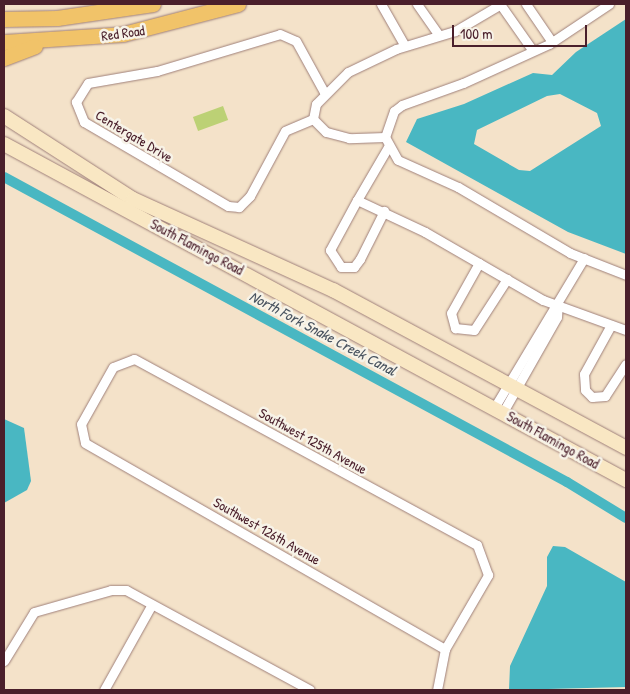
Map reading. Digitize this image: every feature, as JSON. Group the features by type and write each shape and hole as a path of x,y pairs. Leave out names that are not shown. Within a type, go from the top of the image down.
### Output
{"highway":[{"name":"Red Road","path":"4,19 57,18 153,4"},
{"name":"Red Road","path":"4,42 45,41 165,26 238,4"},
{"path":"4,58 45,41"}],"main road":[{"name":"South Flamingo Road","path":"4,116 133,199 333,290 626,448"},
{"name":"South Flamingo Road","path":"4,144 626,480"}],"street":[{"path":"381,4 405,46"},
{"path":"417,4 439,35"},
{"path":"385,138 335,136 313,119 324,92 348,72 405,46 455,31 500,4 534,51"},
{"path":"526,4 552,42"},
{"path":"609,4 552,42 534,51 402,105 394,112 385,138 388,147 398,160 458,187 584,258 626,275"},
{"name":"Centergate Drive","path":"313,119 285,131 250,196 239,208 228,206 84,122 76,102 88,83 157,72 280,34 296,41 324,92"},
{"path":"384,211 360,259 354,267 341,267 330,250 388,147"},
{"path":"357,200 384,211 507,279 558,304 626,330"},
{"path":"499,410 584,258"},
{"path":"479,263 451,313 455,328 474,330 507,279"},
{"path":"611,325 584,374 585,390 592,397 605,396 626,364"},
{"name":"Southwest 125th Avenue","path":"121,362 134,359 477,545 485,559 488,575 445,649"},
{"name":"Southwest 126th Avenue","path":"121,362 113,367 80,433 85,443 445,649"},
{"path":"4,661 34,612 111,590 126,590 310,690"},
{"path":"104,690 152,604"},
{"path":"437,690 445,649"}],"green space":[{"path":"223,106 228,120 198,131 193,117"}],"water":[{"path":"626,19 626,254 568,232 406,142 417,119 464,104 533,73 552,75 576,52","holes":["560,94 597,113 601,126 530,171 519,170 474,144 477,130 547,96"]},
{"path":"4,419 24,428 31,481 27,490 4,503"},
{"path":"553,546 565,547 626,582 626,687 509,690 510,666 547,586 547,557"}],"waterway":[{"name":"North Fork Snake Creek Canal","path":"4,177 567,482 626,518"}]}
